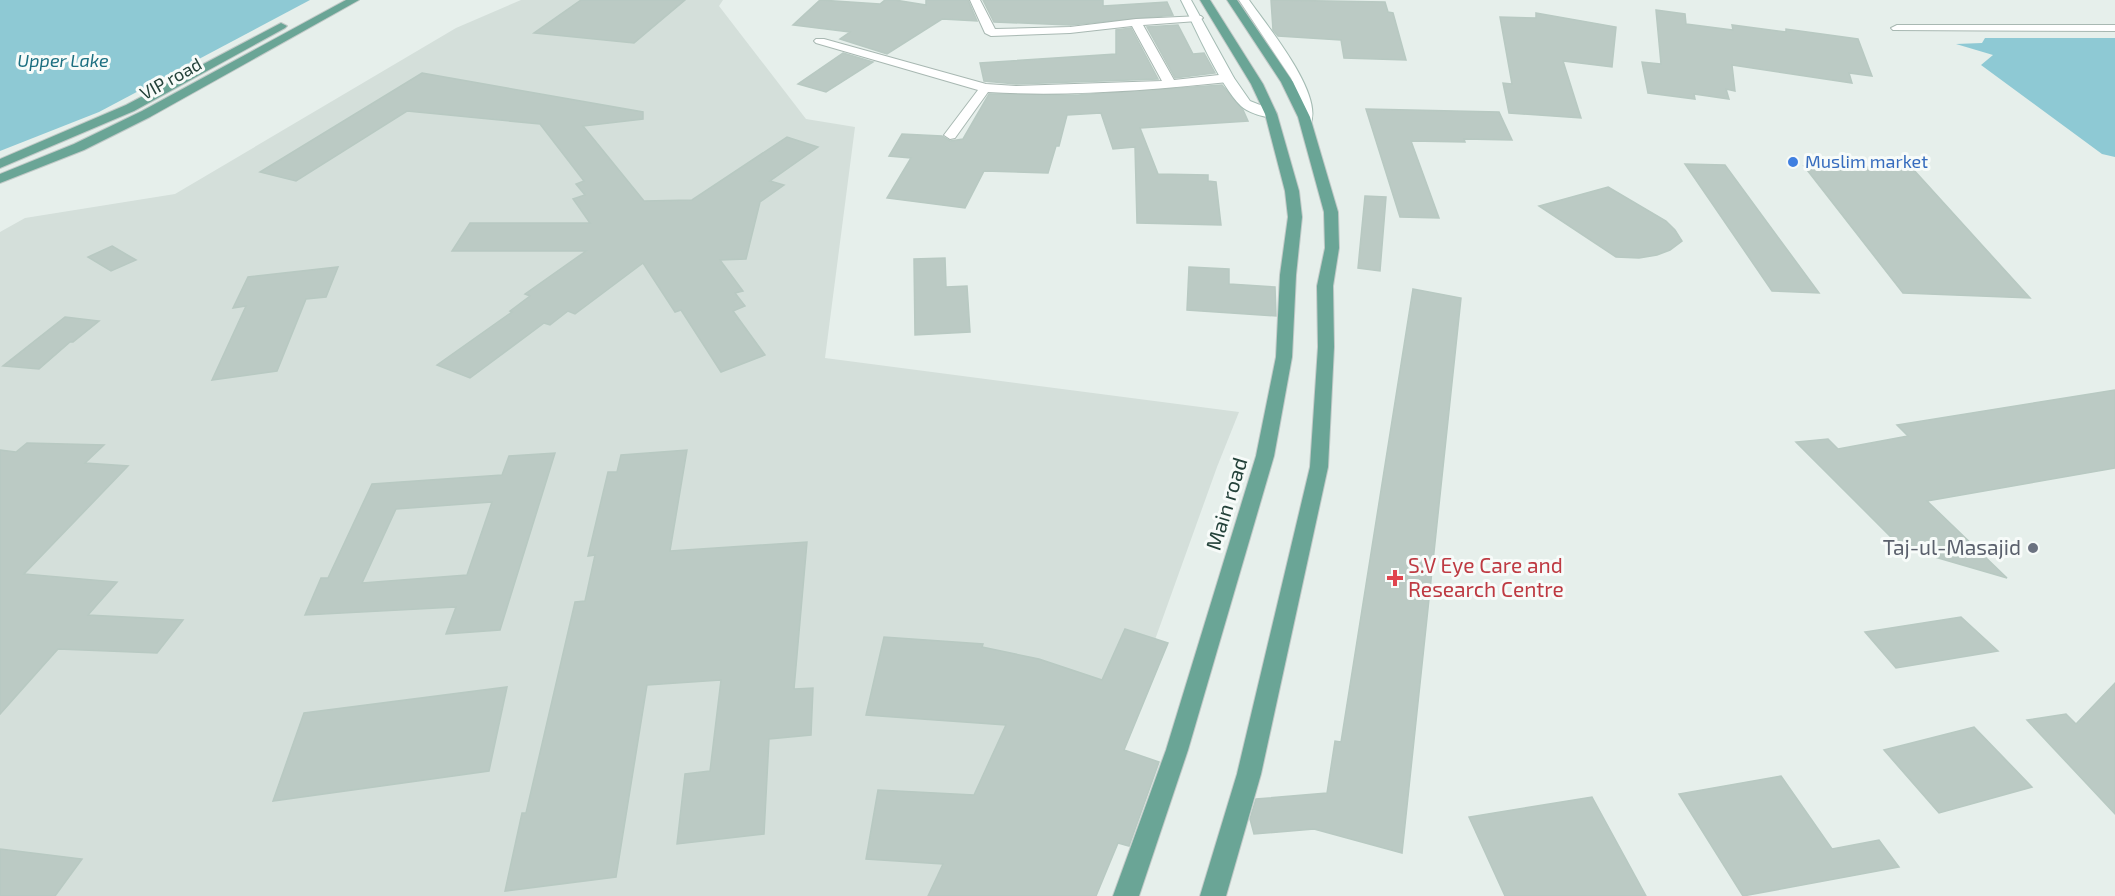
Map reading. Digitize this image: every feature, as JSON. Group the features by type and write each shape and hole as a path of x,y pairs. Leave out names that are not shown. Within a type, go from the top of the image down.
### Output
{"main road":[{"name":"VIP road","path":"0,164 130,108 329,0"},
{"name":"VIP road","path":"0,179 79,147 146,114 354,0"},
{"name":"Main road","path":"1126,896 1177,750 1258,478 1284,357 1288,275 1295,217 1292,191 1271,114 1257,84 1205,0"},
{"path":"1213,896 1249,774 1319,467 1326,347 1325,286 1332,247 1330,212 1306,122 1287,82 1232,0"}],"street":[{"path":"975,0 991,33 1070,30 1197,18"},
{"path":"1186,0 1228,78 1246,104 1271,114"},
{"path":"1244,0 1298,78 1308,105 1306,122"},
{"path":"1136,22 1170,84"},
{"path":"1897,28 2115,28"},
{"path":"820,41 985,88 1016,90 1170,84 1228,78"},
{"path":"950,135 985,88"}],"shaded area":[{"path":"521,0 723,0 719,6 806,119 855,127 825,358 1239,412 1217,467 1063,896 0,896 0,232 25,218 175,194 456,28"}],"water":[{"name":"Upper Lake","path":"0,0 310,0 99,112 0,151"},
{"path":"1985,38 2115,38 2115,157 2102,154 1981,65 1993,55 1956,44 1982,43"}],"building":[{"path":"581,0 685,0 634,43 534,33"},
{"path":"820,0 880,4 885,0 895,0 926,5 926,0 968,0 977,21 942,19 887,54 840,39 850,32 793,25"},
{"path":"983,0 1103,0 1103,6 1167,2 1173,15 1070,25 994,22"},
{"path":"1271,0 1385,2 1388,12 1393,13 1406,60 1344,58 1341,40 1278,36 1273,30"},
{"path":"1656,10 1685,14 1686,24 1733,30 1732,25 1786,32 1786,29 1858,39 1872,76 1849,73 1852,83 1732,65 1735,91 1726,89 1729,99 1694,94 1695,99 1648,93 1642,62 1661,64"},
{"path":"1536,13 1616,27 1612,67 1563,61 1581,118 1509,113 1503,83 1512,84 1500,17 1536,18"},
{"path":"1178,25 1193,54 1204,53 1215,73 1175,78 1147,27"},
{"path":"1131,28 1158,79 1016,84 984,81 980,63 1116,54 1116,30"},
{"path":"843,53 873,62 826,92 798,84"},
{"path":"422,73 643,112 643,119 583,126 644,201 692,200 787,137 818,147 770,181 784,185 760,202 746,259 720,260 743,291 735,293 745,306 733,311 765,355 721,372 681,310 675,312 643,263 575,314 568,311 550,325 544,323 470,378 437,365 512,312 510,311 530,296 525,294 586,251 452,251 470,223 590,223 573,199 585,195 576,184 584,181 540,124 407,111 296,181 260,172"},
{"path":"1222,85 1243,110 1248,121 1140,128 1158,174 1208,175 1208,181 1216,182 1221,225 1137,223 1135,147 1113,149 1101,113 1067,115 1059,146 1056,146 1048,173 984,171 965,208 887,198 911,158 889,156 902,134 942,136 950,141 963,139 989,94 1078,95"},
{"path":"1366,109 1499,112 1512,140 1411,141 1439,218 1400,217"},
{"path":"1685,164 1725,165 1819,293 1772,291"},
{"path":"1804,166 1912,168 2030,298 1903,293"},
{"path":"1608,187 1666,221 1682,241 1670,250 1657,255 1639,258 1616,257 1539,206"},
{"path":"1365,196 1386,197 1380,271 1358,268"},
{"path":"112,246 136,260 111,271 88,257"},
{"path":"945,258 946,287 967,286 970,332 915,335 914,259"},
{"path":"338,267 326,297 306,299 277,371 212,380 246,306 233,308 248,277"},
{"path":"1189,267 1229,269 1229,284 1275,287 1276,316 1187,310"},
{"path":"1413,289 1461,298 1402,853 1314,829 1254,834 1250,819 1256,799 1327,793 1335,741 1341,742"},
{"path":"65,317 99,321 39,369 3,366"},
{"path":"2115,390 2115,468 1927,501 2007,578 1928,555 1894,540 1796,442 1828,439 1838,449 1908,436 1897,425"},
{"path":"27,443 104,445 85,463 128,466 24,574 117,582 88,615 183,620 157,653 58,649 0,714 0,450 16,452"},
{"path":"687,450 670,551 807,542 794,689 813,688 811,735 769,739 764,834 677,844 685,774 710,771 721,680 647,685 616,877 505,891 522,813 526,813 575,602 585,601 595,555 588,556 608,472 617,472 621,455"},
{"path":"555,453 500,630 446,634 456,607 305,615 321,578 328,578 372,484 502,475 509,456","holes":["492,502 467,575 362,583 396,509"]},
{"path":"1961,617 1998,651 1896,668 1865,632"},
{"path":"1125,629 1168,643 1124,750 1159,762 1129,846 1118,843 1096,896 928,896 943,864 866,859 878,790 974,795 1006,725 866,715 884,637 983,644 982,647 1039,659 1102,680"},
{"path":"2115,683 2115,814 2027,720 2066,714 2076,724"},
{"path":"507,687 489,771 273,801 304,713"},
{"path":"1974,727 2032,787 1939,813 1884,750"},
{"path":"1781,776 1832,849 1879,840 1899,867 1743,896 1679,794"},
{"path":"1592,797 1646,896 1505,896 1469,817"},
{"path":"0,849 82,859 55,896 0,896"}],"place":[{"name":"Muslim market","path":"1793,162"},
{"name":"Taj-ul-Masajid","path":"2033,548"},
{"name":"S.V Eye Care and Research Centre","path":"1395,578"}]}
